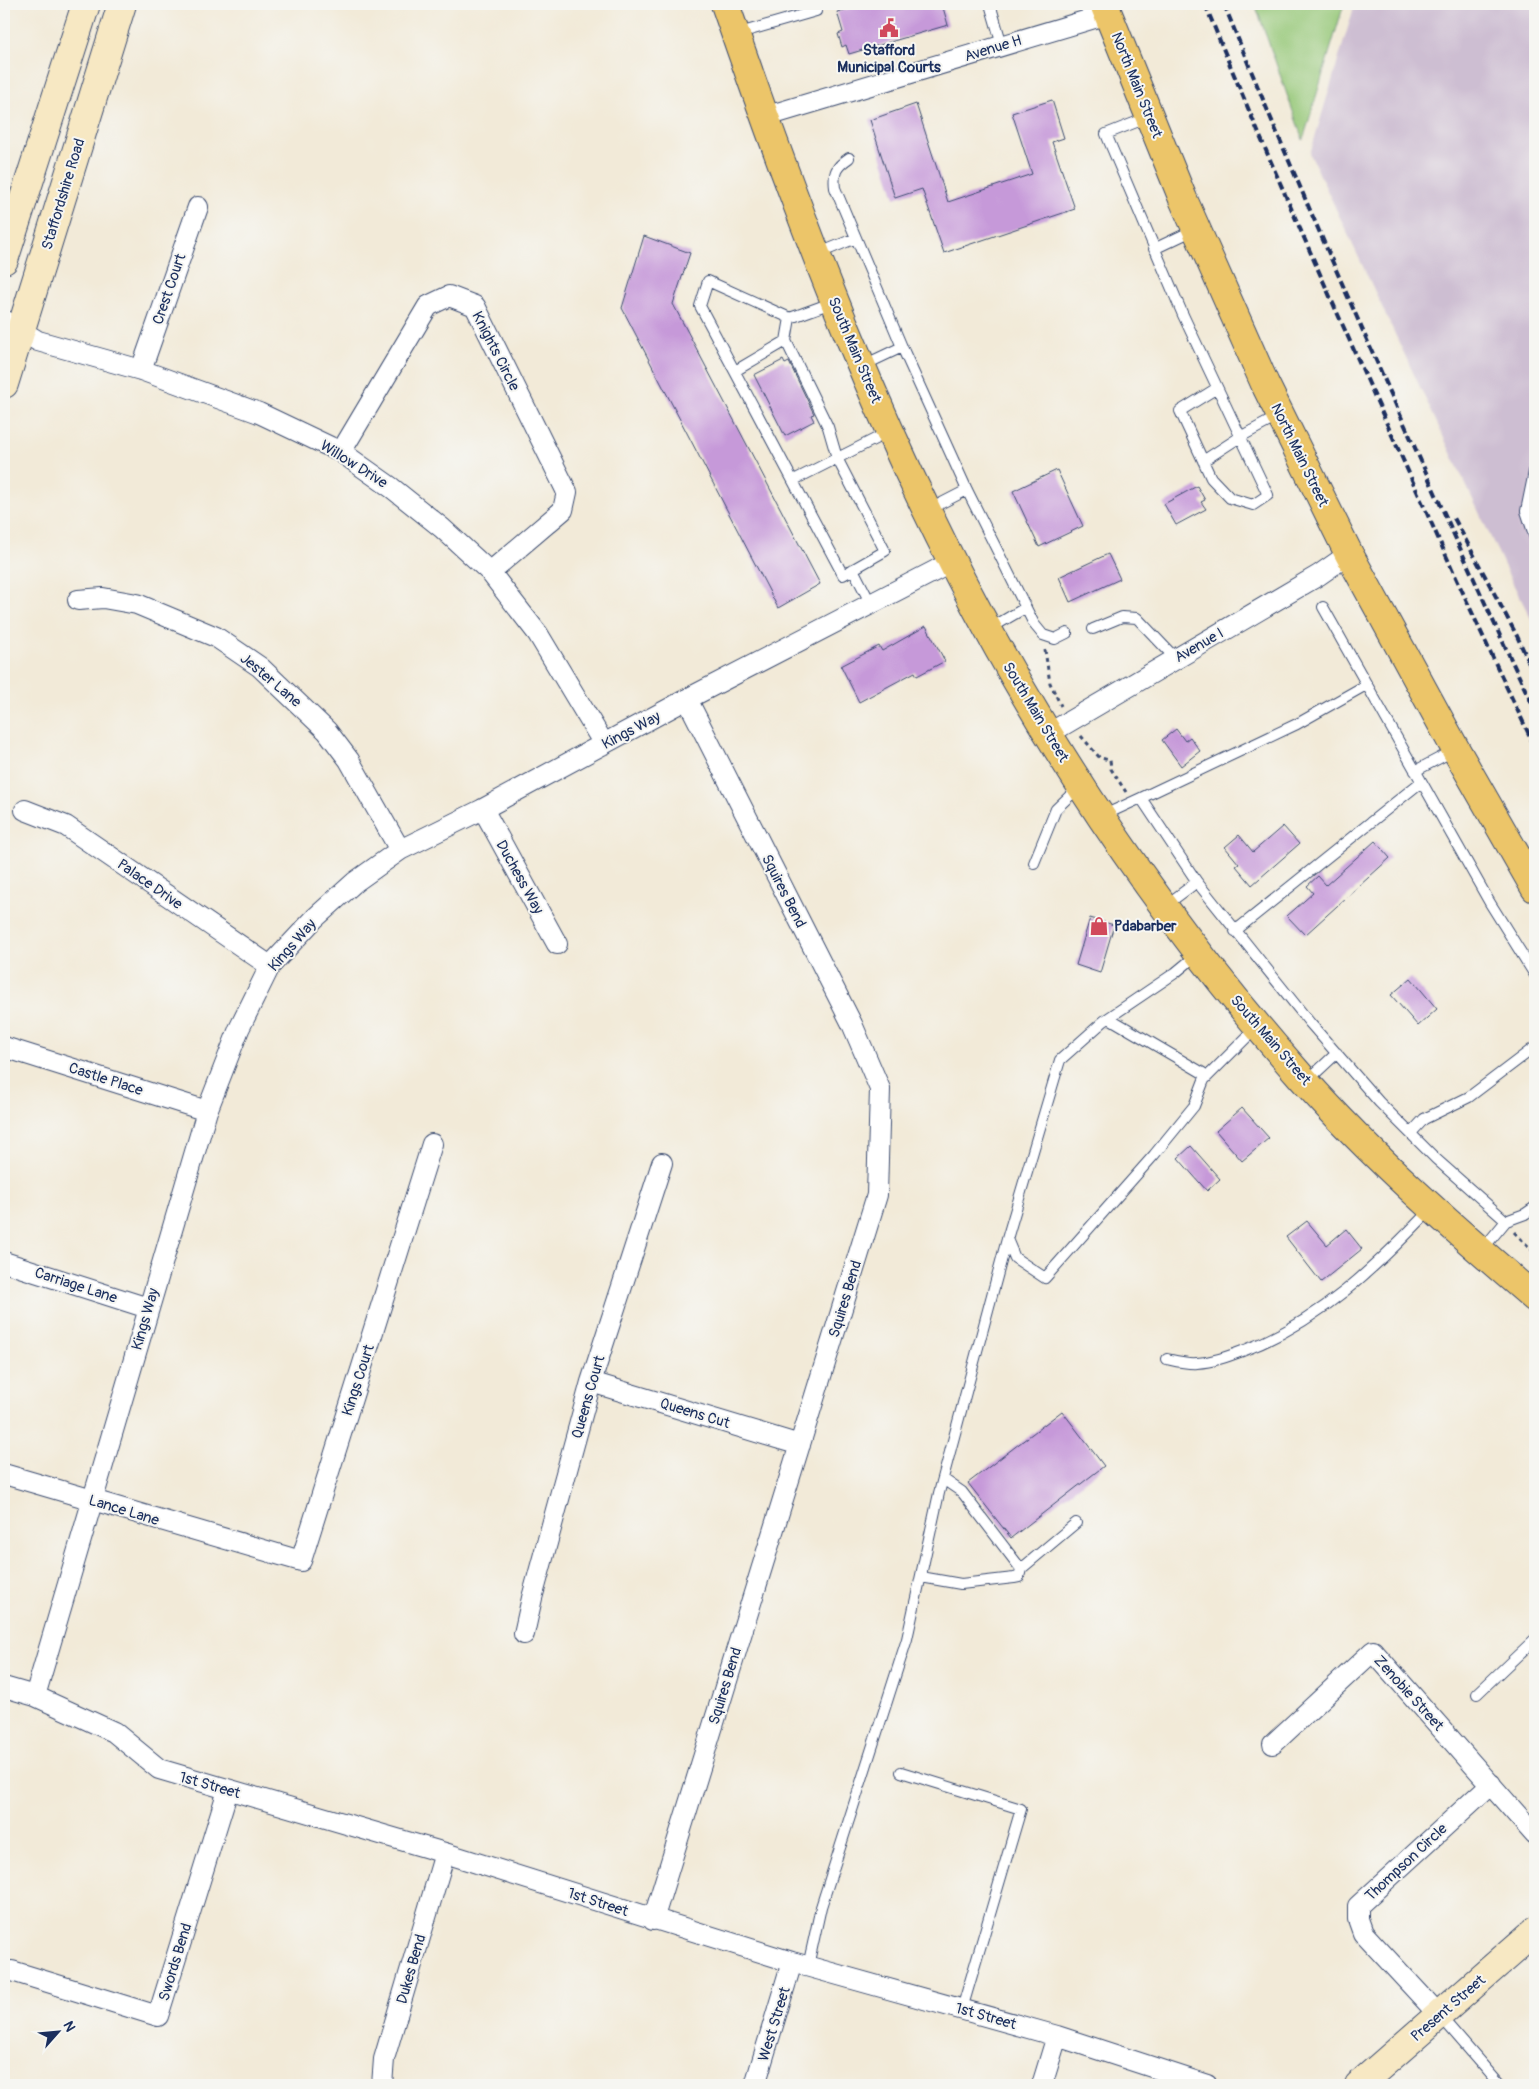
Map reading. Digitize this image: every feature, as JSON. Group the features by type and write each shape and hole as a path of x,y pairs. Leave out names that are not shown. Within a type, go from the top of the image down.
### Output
{"highway":[{"name":"South Main Street","path":"724,4 816,254 890,431 952,562 988,630 1048,734 1101,817 1163,907 1258,1026 1306,1082 1431,1209 1535,1298"},
{"name":"North Main Street","path":"1106,9 1196,229 1280,415 1349,554 1456,750 1535,888"}],"main road":[{"path":"4,260 86,4"},
{"name":"Staffordshire Road","path":"4,384 12,325 122,4"},
{"name":"Present Street","path":"1359,2085 1535,1931"}],"street":[{"name":"Avenue H","path":"764,117 1002,45 1106,9"},
{"name":"Crest Court","path":"140,370 198,207"},
{"name":"Knights Circle","path":"341,452 428,306 449,296 475,306 567,492 563,510 490,572"},
{"name":"Willow Drive","path":"12,325 38,341 140,370 259,413 341,452 392,488 442,528 490,572 538,634 604,744"},
{"name":"Avenue I","path":"1048,734 1319,575 1349,554"},
{"name":"Kings Way","path":"35,1696 207,1111 238,1029 270,966 315,918 354,882 400,850 483,809 687,699 952,562"},
{"name":"Jester Lane","path":"78,600 103,598 137,604 216,637 260,666 327,731 349,760 400,850"},
{"name":"Squires Bend","path":"653,1920 877,1195 880,1089 852,1024 687,699"},
{"name":"Duchess Way","path":"483,809 557,944"},
{"name":"Palace Drive","path":"25,810 66,826 270,966"},
{"name":"Castle Place","path":"4,1047 207,1111"},
{"name":"Kings Court","path":"244,1546 300,1561 432,1144"},
{"name":"Queens Court","path":"524,1634 532,1598 591,1382 662,1163"},
{"name":"Carriage Lane","path":"4,1262 148,1308"},
{"name":"Queens Cut","path":"591,1382 800,1444"},
{"name":"Lance Lane","path":"4,1474 244,1546"},
{"name":"Zenobie Street","path":"1273,1744 1373,1651 1535,1835"},
{"name":"1st Street","path":"4,1688 35,1696 114,1732 159,1769 445,1853 653,1920 800,1964 1057,2036 1208,2085"},
{"name":"Thompson Circle","path":"1440,2016 1363,1933 1358,1919 1358,1906 1491,1784"},
{"name":"Swords Bend","path":"12,1970 158,2016 228,1790"},
{"name":"Dukes Bend","path":"382,2085 384,2059 445,1853"},
{"name":"West Street","path":"755,2085 800,1964"},
{"path":"1042,2085 1057,2036"}],"lane":[{"path":"735,35 816,10 815,4"},
{"path":"990,4 1002,45"},
{"path":"1150,117 1106,134 1154,249 1268,495 1253,505 1230,498 1211,478 1180,412 1217,388"},
{"path":"849,158 838,165 833,175 835,188 902,347 967,490 1025,608 1043,634 1054,639 1067,633"},
{"path":"1154,249 1196,229"},
{"path":"816,254 856,238"},
{"path":"790,318 786,341 828,427 836,458 885,551 843,574 700,306 708,281 790,318 835,302"},
{"path":"735,371 786,341"},
{"path":"862,366 902,347"},
{"path":"1203,461 1240,437 1280,415"},
{"path":"794,480 890,431"},
{"path":"1535,467 1526,511 1535,538"},
{"path":"928,510 967,490"},
{"path":"853,569 871,604"},
{"path":"1323,607 1490,903 1535,975"},
{"path":"988,630 1025,608"},
{"path":"1093,629 1122,617 1137,618 1176,659"},
{"path":"1101,817 1297,724 1366,685"},
{"path":"1415,770 1456,750"},
{"path":"1235,931 1421,782"},
{"path":"1034,863 1056,809 1081,785"},
{"path":"1141,798 1197,882 1235,931 1379,1102 1506,1222"},
{"path":"1163,907 1197,882"},
{"path":"800,1964 821,1907 907,1639 943,1479 1007,1239 1060,1060 1110,1018 1175,974 1199,953"},
{"path":"1110,1018 1208,1076"},
{"path":"1007,1239 1015,1258 1044,1278 1154,1156 1194,1106 1204,1080 1258,1026"},
{"path":"1411,1133 1424,1119 1469,1097 1535,1047"},
{"path":"1306,1082 1337,1053"},
{"path":"1480,1252 1506,1222 1525,1214 1535,1207"},
{"path":"1167,1359 1196,1364 1222,1358 1264,1343 1306,1320 1357,1282 1431,1209"},
{"path":"943,1479 962,1492 1021,1568"},
{"path":"921,1577 961,1584 1019,1577 1021,1568 1076,1523"},
{"path":"1477,1694 1535,1639"},
{"path":"902,1772 1021,1809 962,2010"},
{"path":"1440,2016 1500,2085"}],"path":[{"path":"1506,1222 1516,1236 1535,1253"}],"shaded area":[{"path":"1355,4 1535,4 1535,626 1510,578 1310,154"}],"green space":[{"path":"1255,4 1344,4 1303,140"}],"building":[{"name":"Stafford Municipal Courts","path":"865,4 942,4 948,25 849,54 846,45 842,47 838,34 843,32 837,12"},
{"path":"1052,100 1064,138 1052,142 1075,209 944,253 922,189 895,198 870,120 916,104 948,202 1032,174 1012,113"},
{"path":"644,236 690,253 673,304 820,584 778,608 622,308"},
{"path":"783,360 785,364 789,362 814,414 811,415 814,421 785,436 754,375"},
{"path":"1057,470 1083,526 1039,547 1013,491"},
{"path":"1197,486 1205,500 1201,502 1206,509 1176,525 1164,504"},
{"path":"1108,554 1120,579 1070,602 1059,577"},
{"path":"926,626 945,661 917,676 915,672 859,702 841,666 879,646 882,651"},
{"path":"1176,729 1185,741 1190,737 1200,751 1181,766 1162,740"},
{"path":"1283,826 1299,844 1252,885 1236,866 1239,864 1225,847 1239,835 1253,852"},
{"path":"1375,841 1390,858 1305,935 1287,916 1313,893 1307,886 1318,876 1326,885"},
{"path":"1090,918 1114,925 1100,973 1076,965"},
{"path":"1411,978 1437,1009 1418,1026 1391,995"},
{"path":"1242,1108 1269,1138 1242,1161 1216,1131"},
{"path":"1191,1146 1220,1179 1207,1191 1178,1158"},
{"path":"1307,1221 1327,1245 1346,1229 1362,1249 1321,1282 1286,1237"},
{"path":"1062,1411 1104,1466 1011,1538 968,1483"}],"railway":[{"path":"1205,4 1327,291 1451,567 1535,747"},
{"path":"1224,4 1289,161 1357,317 1468,566 1535,710"},
{"path":"1454,518 1517,636 1535,676"}],"place":[{"name":"Stafford Municipal Courts","path":"889,28"},
{"name":"Pdabarber","path":"1099,926"}]}
